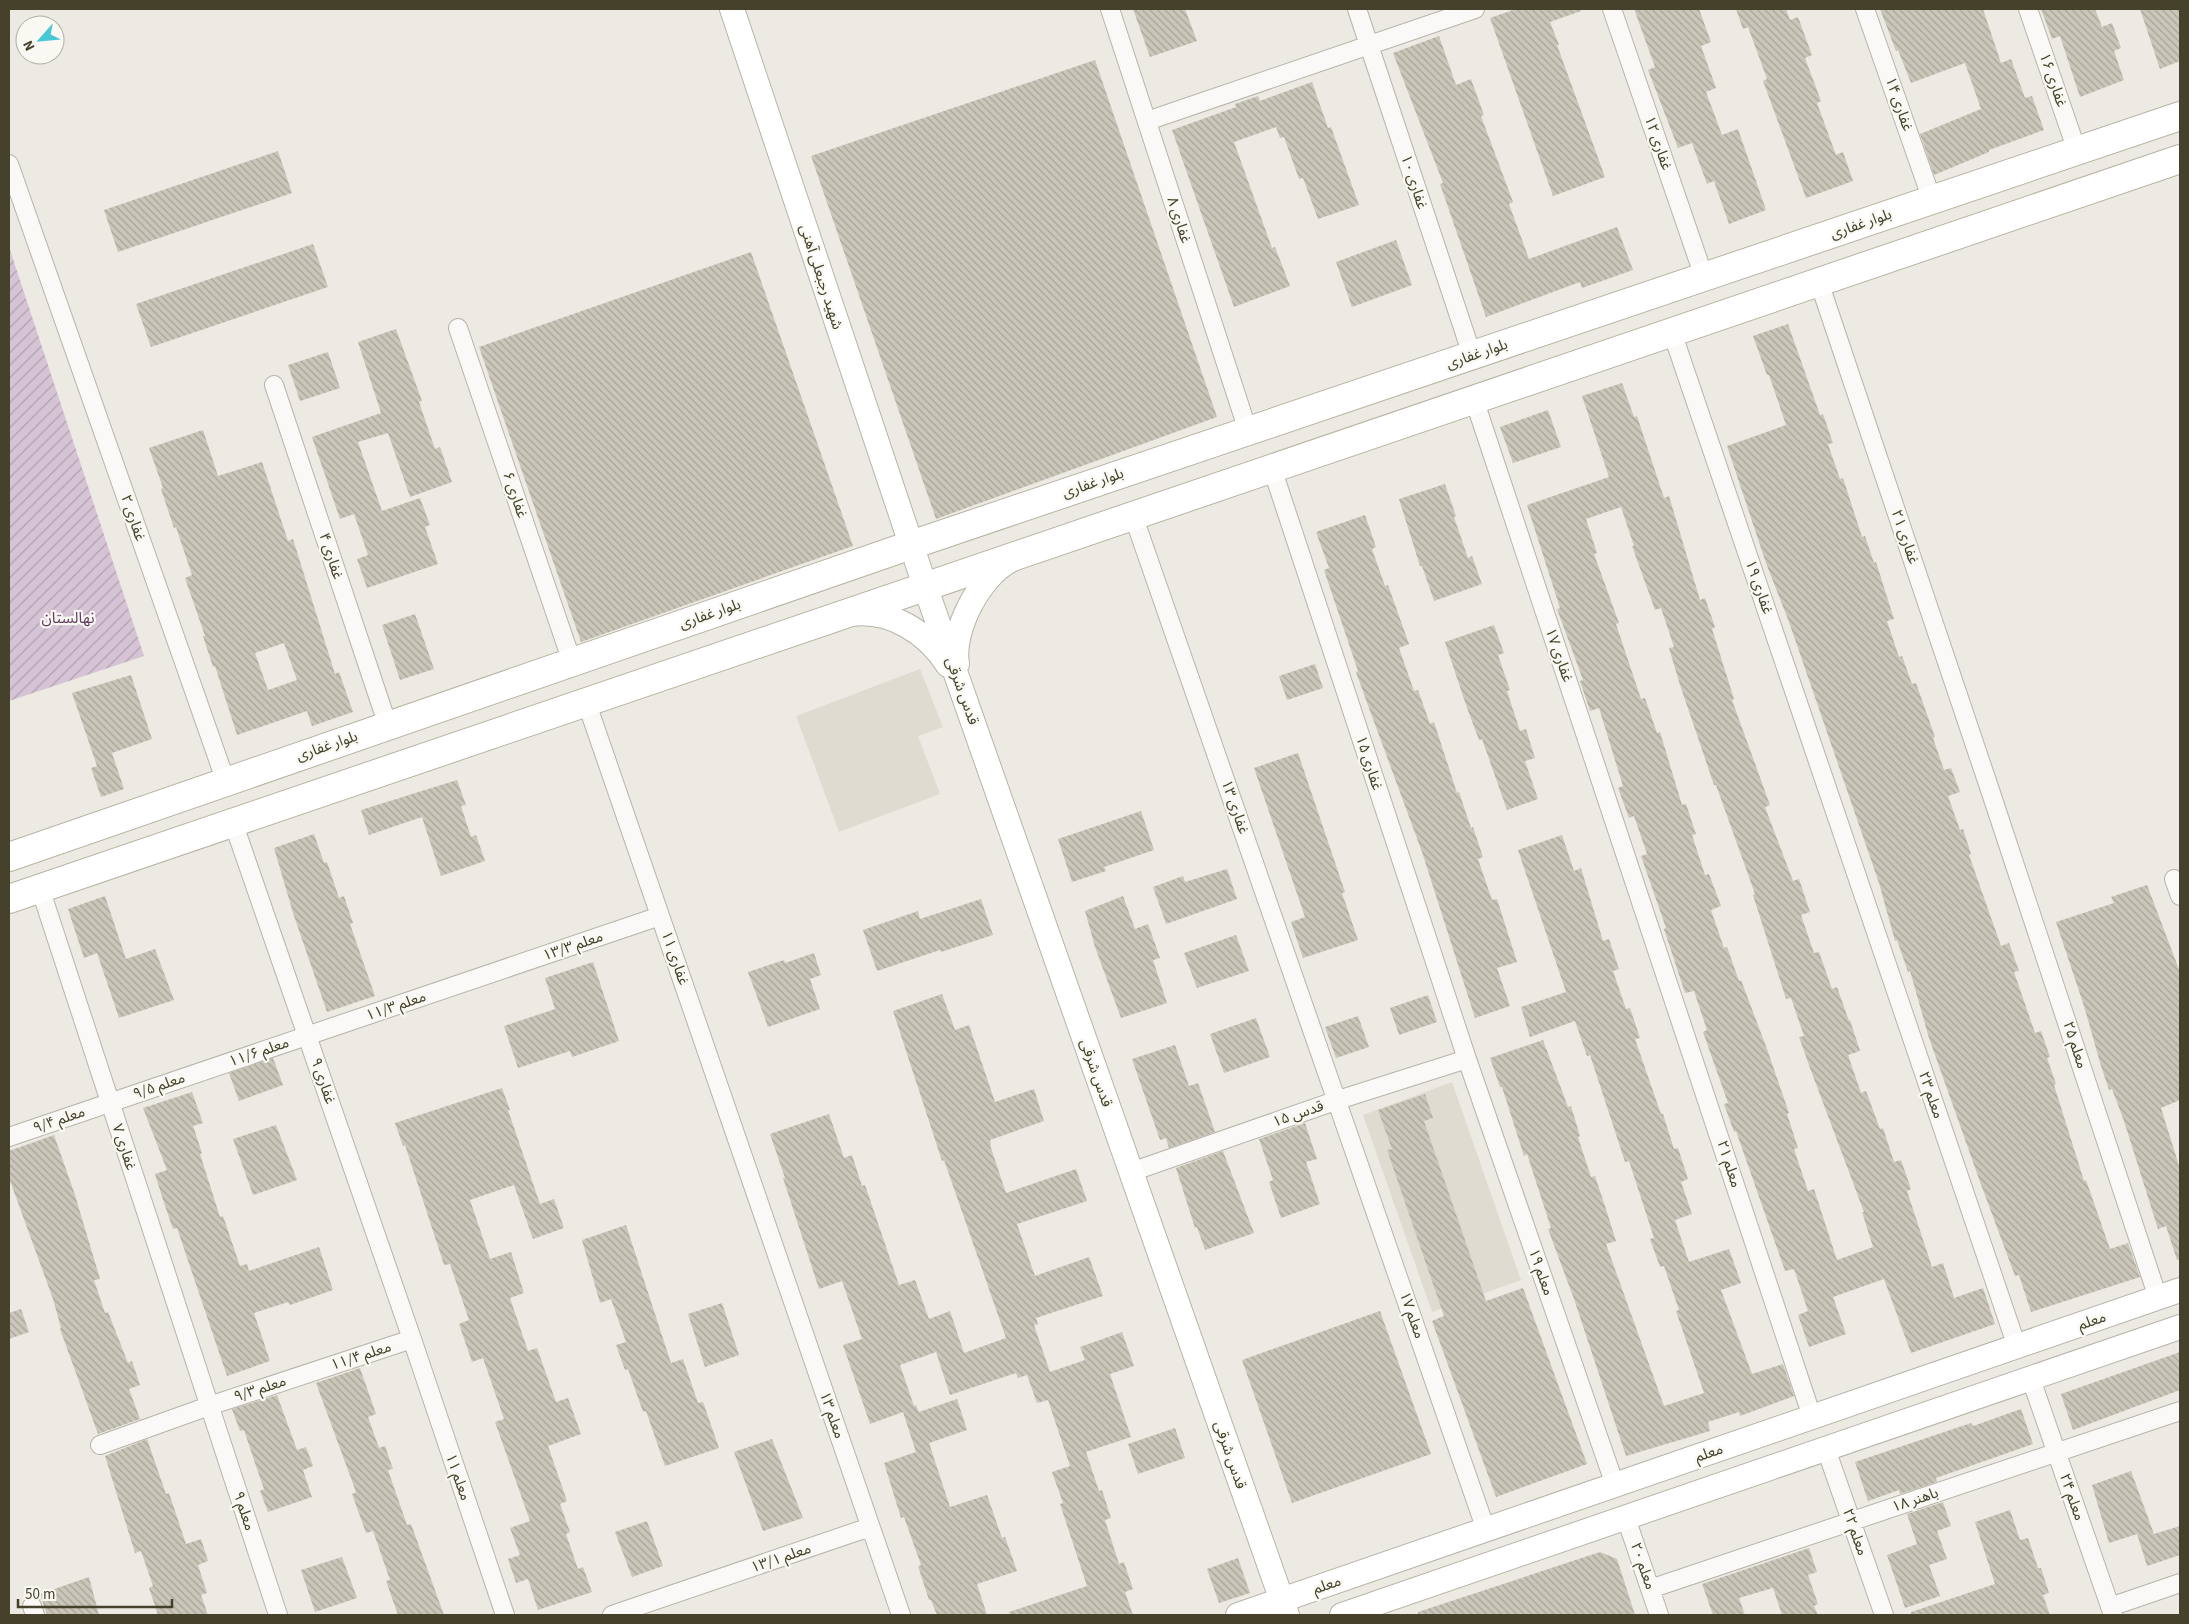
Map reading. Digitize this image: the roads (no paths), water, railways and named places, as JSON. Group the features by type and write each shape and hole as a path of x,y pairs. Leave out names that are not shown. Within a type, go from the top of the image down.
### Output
{"main road":[{"name":"بلوار غفاری","path":"9,857 911,545 2180,116"},
{"path":"9,899 2180,159"}],"street":[{"name":"شهید رجبعلی آهنی","path":"732,9 911,545"},
{"name":"غفاری ۸","path":"1110,9 1248,431"},
{"name":"غفاری ۱۰","path":"1357,9 1472,355"},
{"path":"1146,121 1475,9"},
{"name":"غفاری ۱۲","path":"1612,9 1704,277"},
{"name":"غفاری ۱۴","path":"1865,9 1932,200"},
{"name":"غفاری ۱۶","path":"2028,9 2078,151"},
{"name":"غفاری ۲","path":"9,164 226,782"},
{"name":"غفاری ۲۱","path":"1819,282 1992,793"},
{"name":"غفاری ۶","path":"458,328 572,662"},
{"name":"غفاری ۱۹","path":"1672,332 1846,842"},
{"name":"غفاری ۴","path":"274,385 388,726"},
{"name":"غفاری ۱۷","path":"1474,399 1645,911"},
{"name":"غفاری ۱۵","path":"1272,468 1467,1059"},
{"name":"غفاری ۱۳","path":"1133,515 1338,1100"},
{"name":"قدس شرقی","path":"911,545 1284,1608"},
{"path":"960,684 955,655 958,637 969,608 980,588 999,566 1029,550"},
{"path":"839,615 868,612 893,618 917,632 939,651 960,684"},
{"name":"غفاری ۱۱","path":"586,702 763,1215"},
{"name":"معلم ۲۵","path":"1992,793 2169,1294"},
{"name":"غفاری ۹","path":"233,822 412,1339"},
{"name":"معلم ۲۳","path":"1846,842 2017,1347"},
{"path":"2174,879 2180,896"},
{"name":"غفاری ۷","path":"40,888 209,1406"},
{"name":"معلم ۲۱","path":"1645,911 1812,1417"},
{"name":"معلم ۱۳/۳","path":"486,975 660,916"},
{"name":"معلم ۱۱/۳","path":"307,1036 486,975"},
{"name":"معلم ۱۱/۶","path":"210,1069 307,1036"},
{"name":"قدس ۱۵","path":"1131,1172 1338,1100 1467,1059"},
{"name":"معلم ۱۹","path":"1467,1059 1615,1485"},
{"name":"معلم ۹/۵","path":"109,1103 210,1069"},
{"name":"معلم ۱۷","path":"1338,1100 1486,1530"},
{"name":"معلم ۹/۴","path":"9,1137 109,1103"},
{"name":"معلم ۱۳","path":"763,1215 901,1615"},
{"name":"معلم","path":"1238,1615 1284,1608 1486,1530 2169,1294"},
{"path":"1342,1615 2180,1328"},
{"name":"معلم ۱۱/۴","path":"311,1372 412,1339"},
{"name":"معلم ۱۱","path":"412,1339 505,1615"},
{"name":"معلم ۹/۳","path":"100,1444 311,1372"},
{"name":"معلم ۲۴","path":"2031,1379 2112,1611"},
{"name":"معلم ۹","path":"209,1406 278,1615"},
{"name":"باهنر ۱۸","path":"1650,1589 2180,1411"},
{"name":"معلم ۲۲","path":"1826,1449 1884,1615"},
{"name":"معلم ۲۰","path":"1626,1518 1659,1615"},
{"name":"معلم ۱۳/۱","path":"612,1615 870,1527"},
{"path":"2112,1611 2180,1584"}],"park label":[{"name":"نهالستان","path":"68,618"}]}
